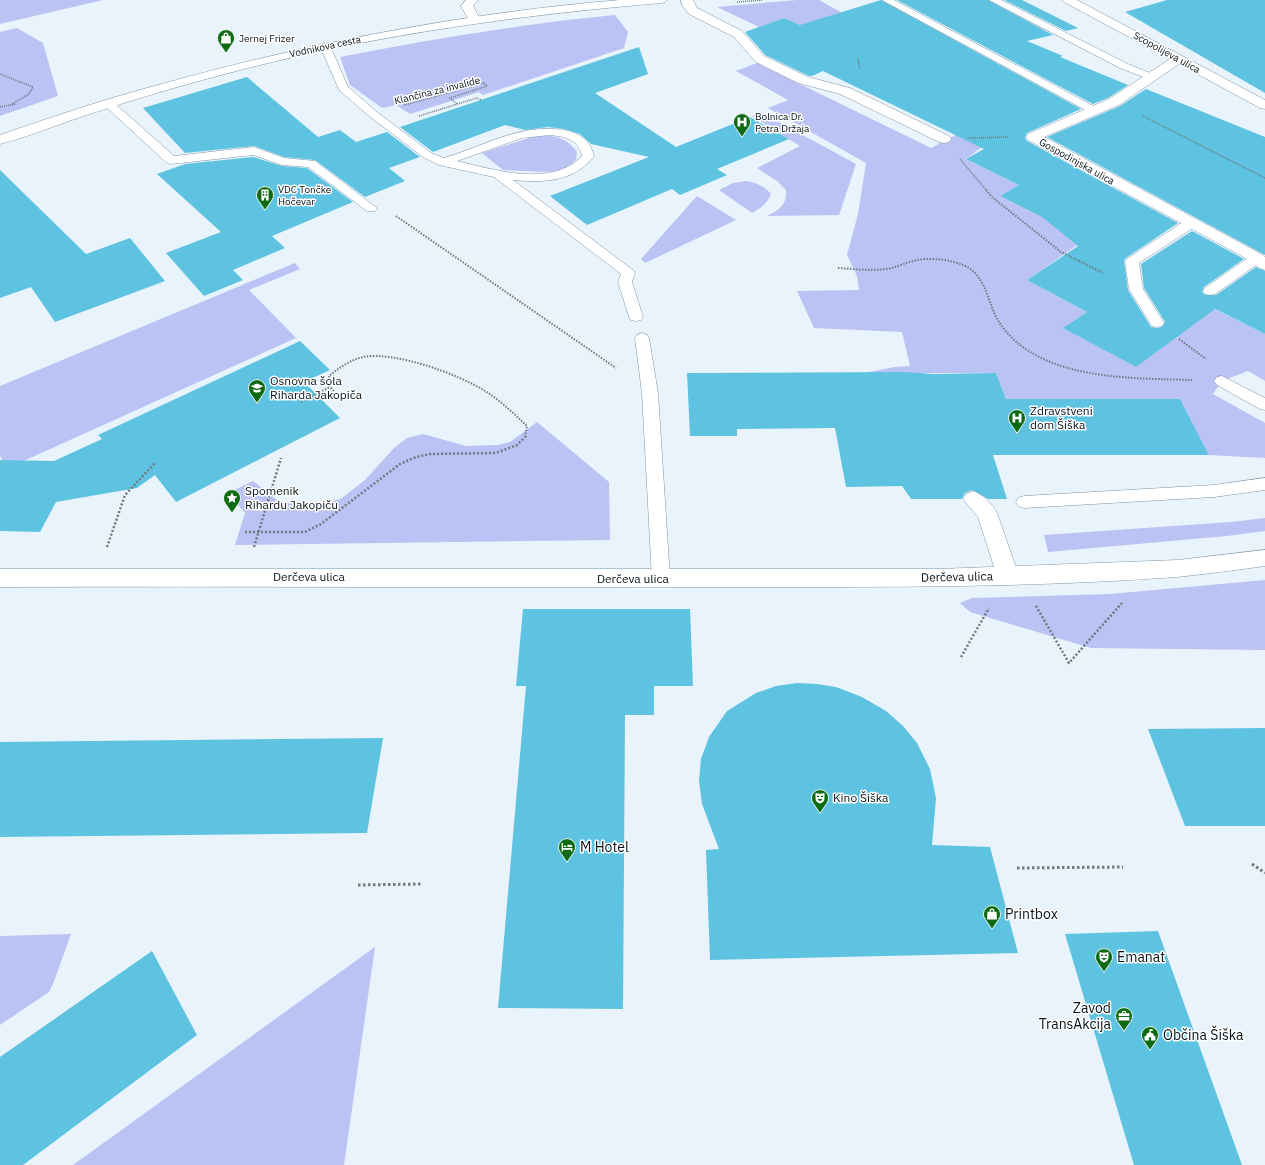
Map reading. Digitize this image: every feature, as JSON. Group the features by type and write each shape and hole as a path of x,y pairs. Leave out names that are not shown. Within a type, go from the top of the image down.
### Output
{"street":[{"path":"472,0 467,6 474,19"},
{"name":"Vodnikova cesta","path":"0,140 108,104 220,71 325,46 393,32 474,19 568,8 661,0"},
{"path":"686,0 693,11 738,34 760,59 803,80 845,91 944,139"},
{"name":"Scopolijeva ulica","path":"1068,0 1265,105"},
{"name":"Gospodinjska ulica","path":"1033,137 1114,102 1179,59"},
{"name":"Gospodinjska ulica","path":"1033,137 1261,262"},
{"path":"973,499 987,513 1008,576"},
{"name":"Derčeva ulica","path":"0,578 247,577 661,579 1008,576 1178,568 1265,558"}],"lane":[{"path":"887,0 1095,111"},
{"path":"994,0 1124,66 1151,77"},
{"path":"325,46 343,88 373,114 427,155 443,162 498,174 522,177 551,176 567,173 582,164 588,156 586,148 581,141 572,136 540,130 511,136 464,157 443,162"},
{"path":"108,104 170,160 254,151 282,160 311,164 371,208"},
{"path":"498,174 628,273 625,282 636,316"},
{"path":"1157,323 1136,289 1132,262 1191,223"},
{"path":"1210,290 1261,262"},
{"path":"642,338 650,392 661,579"},
{"path":"1222,381 1265,405"},
{"path":"1024,502 1214,491 1265,484"}],"path":[{"path":"0,74 9,80 26,83 33,87 29,94 10,105"},
{"name":"Klančina za invalide","path":"404,105 484,83 486,86 450,98 457,104"},
{"path":"412,118 477,98 481,100"},
{"path":"1114,102 1265,178"},
{"path":"944,139 1033,137"},
{"path":"944,139 992,197 1061,252 1136,289"},
{"path":"371,208 397,216 650,392"},
{"path":"838,268 885,269 919,260 946,260 969,268 981,280 999,324 1010,337 1028,352 1056,364 1086,373 1121,377 1222,381"},
{"path":"1157,323 1213,364 1222,381"},
{"path":"245,532 305,532 321,524 400,464 416,457 430,454 496,453 517,445 526,436 527,426 509,409 485,391 445,373 397,359 376,356 352,360 329,376 330,386 334,391"},
{"path":"301,402 330,386"},
{"path":"247,577 281,458"},
{"path":"125,495 155,463"},
{"path":"1034,603 1070,663 1124,600"},
{"path":"961,657 990,605"},
{"path":"1252,864 1265,873"},
{"path":"1017,868 1123,867"},
{"path":"358,885 422,884"}],"shaded area":[{"path":"0,0 103,0 0,24"},
{"path":"797,0 819,0 906,48 823,35 784,18 759,27 717,7"},
{"path":"615,15 628,32 624,48 483,95 479,92 410,114 396,105 382,108 350,85 340,57 477,33"},
{"path":"17,28 43,43 58,96 0,116 0,32"},
{"path":"757,63 931,148 973,126 997,136 966,159 1019,185 1000,196 1086,239 1027,280 1087,312 1064,328 1136,367 1212,308 1265,334 1265,381 1248,371 1222,381 1213,394 1265,423 1265,458 1209,455 1180,399 1006,399 996,373 926,373 874,393 869,372 910,366 902,332 814,328 797,291 859,290 857,276 847,255 858,214 866,163 768,108 788,100 736,71"},
{"path":"760,112 856,164 839,215 767,216 782,206 786,195 786,190 777,181 757,168 800,146 752,116"},
{"path":"542,135 566,141 577,152 576,160 566,168 556,171 543,172 503,170 482,153 535,136"},
{"path":"746,181 760,185 771,194 763,205 752,213 719,190 733,183"},
{"path":"697,196 736,220 645,263 641,259"},
{"path":"295,263 300,269 249,290 296,338 8,468 0,456 0,386"},
{"path":"537,422 609,482 610,540 235,545 245,513 228,493 253,481 278,501 303,506 325,504 342,498 365,480 394,448 407,438 423,434 466,446 498,445 510,442"},
{"path":"1265,518 1265,531 1227,536 1048,552 1044,535 1231,522"},
{"path":"1265,580 1265,650 1091,648 970,612 960,603 972,598 1110,594"},
{"path":"71,934 49,992 0,1025 0,936"},
{"path":"375,947 344,1165 73,1165"}],"building":[{"path":"881,0 1081,109 1027,133 1025,138 1027,141 1178,223 1126,258 1124,261 1128,290 1151,327 1162,327 1165,322 1144,288 1141,264 1192,231 1244,259 1204,287 1202,292 1205,295 1216,295 1256,267 1265,271 1265,334 1215,309 1136,367 1063,328 1087,312 1027,280 1078,246 1042,217 1000,196 1019,185 966,159 984,149 823,71 809,76 765,55 745,32 784,18 800,25"},
{"path":"897,0 988,0 1053,35 1027,41 1063,56 1060,57 1128,85 1108,98 1093,104"},
{"path":"1004,0 1022,0 1078,28 1066,31"},
{"path":"1167,0 1265,0 1265,93 1125,12"},
{"name":"Bolnica Dr. Petra Držaja","path":"639,47 648,74 595,93 676,147 750,117 789,139 717,169 727,175 680,195 672,189 587,225 550,196 649,157 591,144 580,134 564,129 548,127 525,130 505,125 433,152 400,127"},
{"path":"247,77 318,137 340,130 356,142 387,132 420,157 389,168 405,181 365,197 315,160 284,157 254,146 185,153 143,108"},
{"path":"1146,89 1265,137 1265,255 1047,137 1120,106"},
{"path":"253,157 282,166 307,168 353,202 272,236 285,248 233,270 243,280 204,296 166,253 221,232 157,174 185,164"},
{"path":"0,170 86,254 130,238 165,281 55,322 31,287 0,298"},
{"path":"300,341 330,370 304,382 340,418 176,502 155,475 137,488 56,502 40,532 0,531 0,460 54,461 102,439 98,435"},
{"name":"Zdravstveni dom Šiška","path":"904,372 933,374 996,373 1006,399 1180,399 1209,455 993,455 1007,499 988,499 972,490 965,493 962,499 911,499 902,486 846,487 835,428 737,429 737,436 690,436 687,373"},
{"name":"M Hotel","path":"523,609 690,609 693,686 654,686 654,715 625,715 623,1009 498,1008 526,686 516,686"},
{"name":"Kino Šiška","path":"797,683 836,687 862,697 886,711 903,726 917,743 930,769 936,798 932,845 990,847 1018,953 710,960 706,850 719,849 702,804 699,781 701,759 709,737 727,711 756,693 776,686"},
{"path":"1265,728 1265,826 1185,826 1148,729"},
{"path":"383,738 367,833 0,837 0,742"},
{"name":"Občina Šiška","path":"1158,931 1242,1165 1134,1165 1065,934"},
{"path":"152,951 197,1035 23,1165 0,1165 0,1057"}],"place":[{"name":"Jernej Frizer","path":"226,53"},
{"name":"Bolnica Dr. Petra Držaja","path":"742,137"},
{"name":"VDC Tončke Hočevar","path":"265,210"},
{"name":"Osnovna šola Riharda Jakopiča","path":"257,403"},
{"name":"Zdravstveni dom Šiška","path":"1017,433"},
{"name":"Spomenik Rihardu Jakopiču","path":"232,513"},
{"name":"Kino Šiška","path":"820,813"},
{"name":"M Hotel","path":"567,862"},
{"name":"Printbox","path":"992,929"},
{"name":"Emanat","path":"1104,972"},
{"name":"Zavod TransAkcija","path":"1124,1031"},
{"name":"Občina Šiška","path":"1150,1050"}]}
